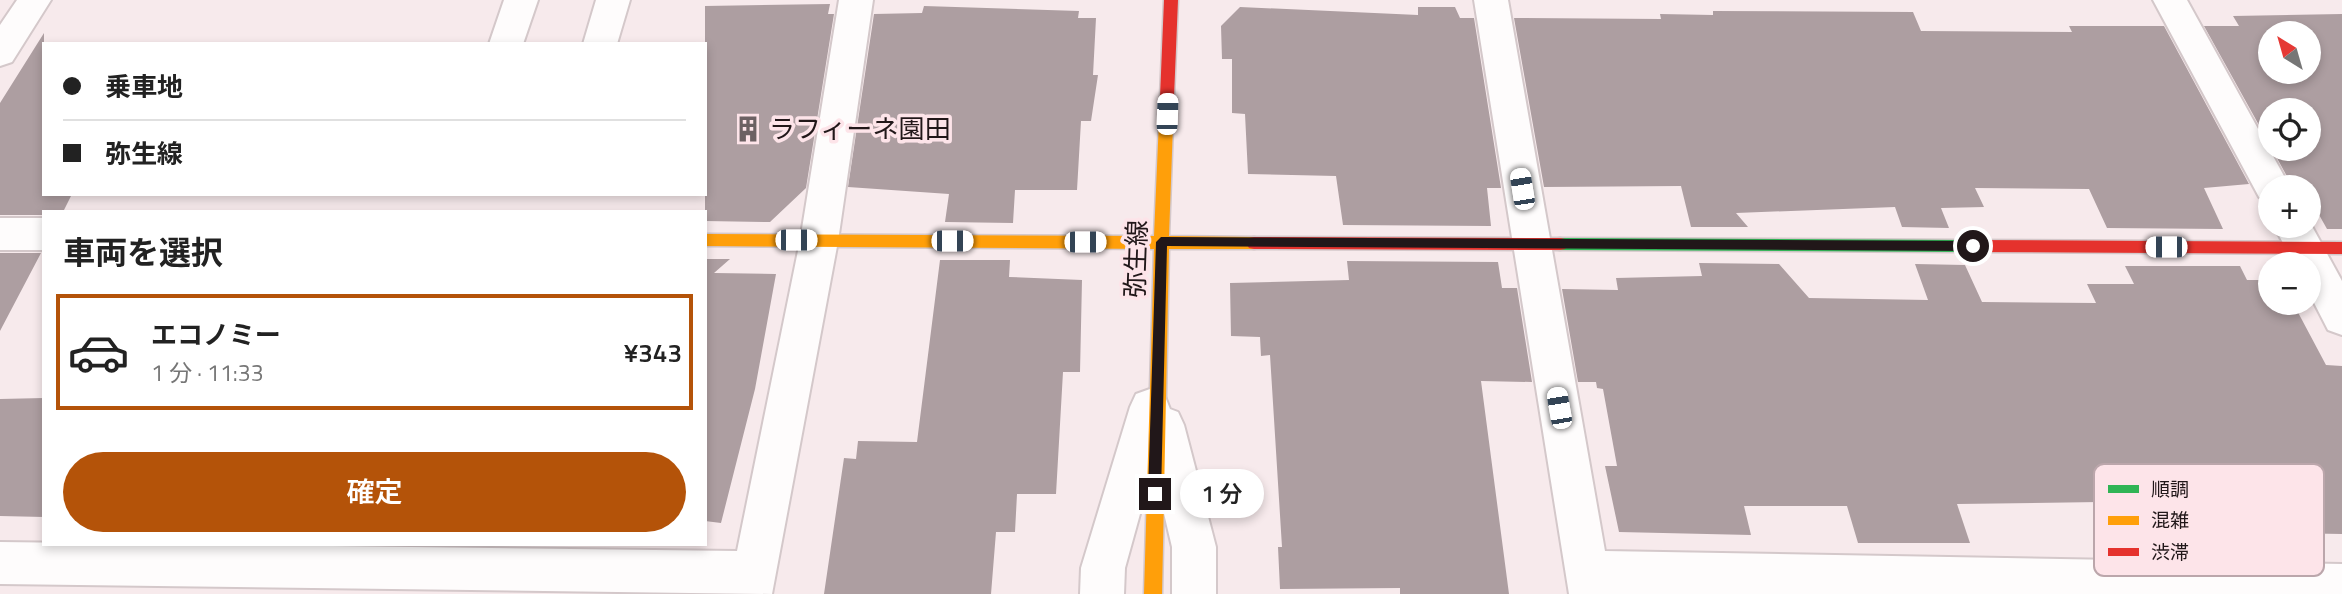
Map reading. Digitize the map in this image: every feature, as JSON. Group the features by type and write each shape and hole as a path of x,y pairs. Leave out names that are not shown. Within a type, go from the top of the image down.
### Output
{"street":[{"path":"0,53 34,0"},
{"path":"507,42 521,0"},
{"path":"601,42 613,0"},
{"path":"0,563 752,583 819,241 856,0"},
{"name":"弥生線","path":"1153,594 1156,388 1171,0"},
{"path":"1491,0 1589,583 2342,585"},
{"path":"2170,0 2265,175"},
{"path":"0,234 42,234"},
{"path":"707,240 1530,243 2258,237"},
{"path":"2300,238 2342,318"},
{"path":"2303,238 2342,248"},
{"path":"1102,594 1103,568 1156,388"},
{"path":"1156,388 1194,547 1194,594"}],"building":[{"path":"830,4 828,14 834,14 806,188 770,222 707,221 705,6"},
{"path":"924,6 1079,11 1078,18 1096,18 1093,75 1098,75 1091,121 1081,121 1077,190 1015,190 1013,223 945,222 949,194 848,187 874,14 922,13"},
{"path":"1240,7 1418,15 1418,7 1455,7 1460,18 1474,18 1501,188 1487,188 1491,226 1343,225 1336,176 1248,174 1245,114 1232,113 1232,59 1222,59 1221,26"},
{"path":"1713,11 1913,12 1921,31 2072,32 2069,26 2164,26 2249,184 2204,188 2223,229 2107,228 2089,189 1975,188 1984,207 1941,208 1949,228 1902,227 1895,207 1736,213 1748,227 1691,227 1681,186 1544,187 1514,18 1661,19 1660,14 1713,15"},
{"path":"2342,14 2342,229 2327,229 2321,218 2321,175 2286,175 2279,161 2321,161 2321,98 2258,98 2258,123 2204,26 2239,26 2233,16"},
{"path":"44,33 42,196 71,196 64,210 42,210 42,215 0,215 0,103"},
{"path":"0,253 41,253 0,331"},
{"path":"707,259 730,259 714,273 776,274 755,389 721,523 707,521"},
{"path":"940,260 1010,260 1009,277 1082,280 1080,372 1063,372 1056,494 1017,494 1015,532 996,532 991,594 824,594 844,458 856,459 858,441 917,442"},
{"path":"1347,261 1498,262 1502,288 1517,288 1532,382 1481,381 1509,594 1400,594 1400,588 1280,589 1278,547 1282,547 1270,355 1261,356 1260,337 1231,336 1230,283 1349,280"},
{"path":"1699,263 1779,264 1809,298 1928,300 1915,264 1965,265 1982,302 2096,303 2087,284 2134,284 2125,266 2240,266 2247,280 2258,280 2258,315 2299,315 2326,365 2342,366 2342,534 2324,534 2324,464 2094,464 2094,502 1957,504 1970,543 1858,543 1847,506 1744,506 1751,535 1619,532 1605,466 1617,466 1603,389 1597,388 1596,382 1578,382 1562,289 1618,290 1616,278 1702,276"},
{"path":"42,398 42,517 0,516 0,399"}],"traffic: fast":[{"path":"1560,244 1963,246"}],"traffic: slow":[{"path":"1153,594 1156,389 1167,97"},
{"path":"707,240 1254,243"}],"traffic: jam":[{"path":"1167,97 1171,0"},
{"path":"1254,243 1560,244"},
{"path":"1963,246 2342,248"}],"place":[{"name":"ラフィーネ園田","path":"748,129"}],"route":[{"path":"1155,494 1161,242 1973,246"}]}
